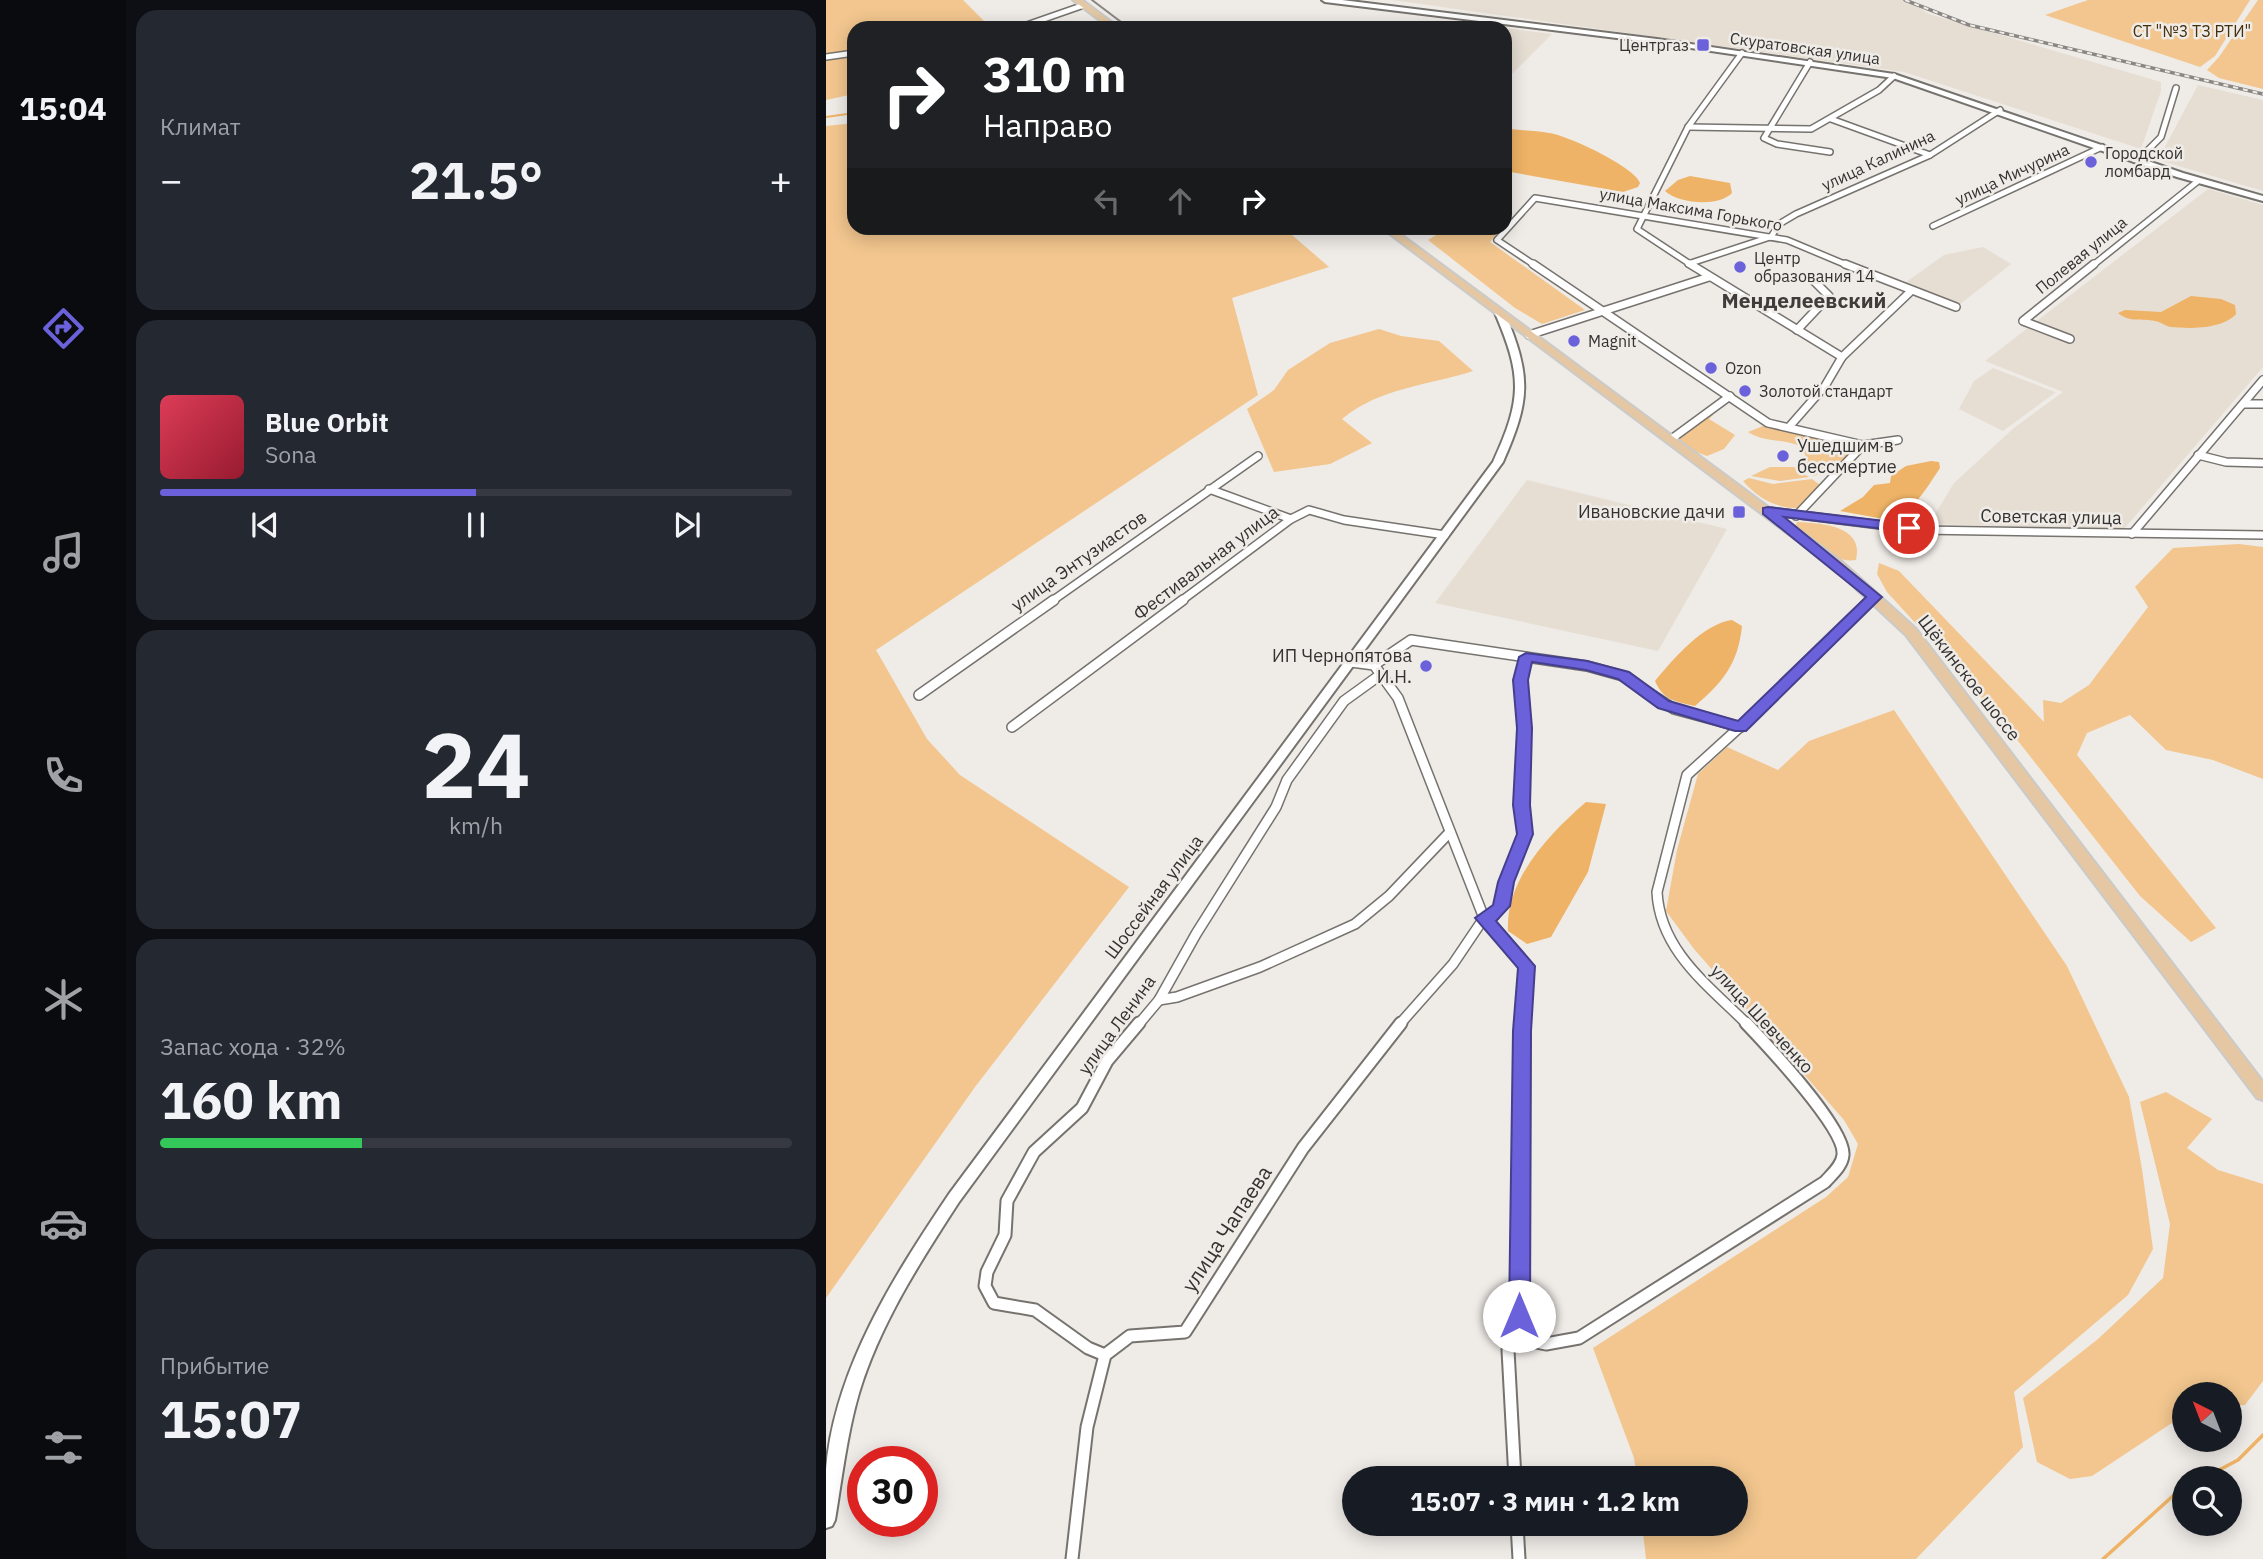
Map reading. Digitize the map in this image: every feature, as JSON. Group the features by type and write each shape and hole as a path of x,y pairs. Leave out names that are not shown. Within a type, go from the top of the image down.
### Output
{"main road":[{"name":"Скуратовская улица","path":"1325,0 1365,2 1505,21"},
{"path":"1081,2 1106,21"},
{"name":"Скуратовская улица","path":"1512,22 1894,76 2000,110 2198,181 2263,199"},
{"name":"Щёкинское шоссе","path":"1394,235 1768,511 1874,597 1911,632 2263,1094"},
{"name":"Шоссейная улица","path":"826,1520 846,1412 858,1373 900,1280 954,1198 1498,462 1521,404 1521,367 1500,313"}],"street":[{"path":"1045,21 1081,2"},
{"path":"826,57 847,53"},
{"path":"1742,53 1688,127 1637,229 1688,264 1842,357"},
{"path":"1810,62 1764,138 1777,144 1830,152"},
{"path":"1688,127 1811,129 1879,90 1894,76"},
{"path":"2138,160 2154,150 2162,139 2176,88"},
{"name":"улица Калинина","path":"1771,237 1779,224 1797,214 1930,155 2000,110"},
{"path":"1831,119 1930,155"},
{"name":"улица Мичурина","path":"1933,226 2102,147"},
{"name":"Полевая улица","path":"2070,339 2023,321 2198,181"},
{"name":"улица Максима Горького","path":"1512,223 1535,198 1787,240 1910,292 1956,307"},
{"name":"улица Максима Горького","path":"1502,235 1497,240 1605,312"},
{"path":"1688,264 1771,237"},
{"path":"1529,335 1709,277"},
{"path":"1797,330 1829,296 1810,277"},
{"path":"1789,427 1825,386 1842,357 1910,292"},
{"path":"1605,312 1768,423 1863,445 1898,440"},
{"name":"Советская улица","path":"1768,511 1920,530 2132,534 2263,380"},
{"path":"1670,440 1730,396"},
{"path":"2245,404 2263,404"},
{"path":"1796,516 1863,445"},
{"path":"2198,455 2226,463 2263,463"},
{"name":"улица Энтузиастов","path":"919,695 1258,456"},
{"path":"1209,489 1291,519"},
{"name":"Фестивальная улица","path":"1012,727 1291,519 1309,510 1345,520 1445,535"},
{"path":"2132,534 2263,535"},
{"name":"улица Шевченко","path":"1512,1337 1538,1345 1559,1345 1579,1338 1825,1182 1843,1160 1843,1146 1834,1129 1791,1072 1745,1021 1699,979 1655,910 1657,892 1687,775 1741,727 1874,597"},
{"name":"улица Ленина","path":"1105,1355 1088,1348 1035,1310 995,1303 985,1286 987,1272 1005,1235 1007,1201 1034,1152 1082,1108 1107,1062 1159,1000 1230,878 1271,815 1287,780 1345,701 1411,640 1587,666 1623,676 1664,704 1741,727"},
{"path":"1484,918 1494,916 1501,906 1506,882 1525,834 1521,805 1524,728 1521,680 1526,657"},
{"path":"1351,662 1377,670 1398,698 1484,918 1527,966 1522,1031 1519,1316 1508,1350 1514,1466"},
{"path":"1159,1000 1177,997 1260,967 1355,923 1389,896 1450,832"},
{"name":"улица Чапаева","path":"1105,1355 1130,1336 1185,1332 1303,1148 1415,1005 1441,980 1484,918"},
{"path":"1072,1559 1087,1427 1105,1355"},
{"path":"1518,1536 1519,1559"}],"shaded area":[{"path":"1392,0 1906,0 1929,14 2161,82 2161,91 2141,149 1904,72"},
{"path":"1512,29 1552,34 1513,73"},
{"path":"2198,85 2263,100 2263,191 2158,160"},
{"path":"1512,129 1558,135 1614,161 1635,176 1640,183 1638,187 1623,192 1512,172"},
{"path":"1690,176 1730,183 1732,193 1718,200 1699,202 1680,199 1665,191 1678,180"},
{"path":"2208,189 2263,205 2263,367 2124,529 1929,524 1954,483 2015,427 2063,392 1985,361"},
{"path":"1983,247 2011,264 1959,305 1902,285 1944,255"},
{"path":"2191,296 2221,299 2235,305 2236,314 2223,323 2187,328 2132,319 2118,313 2125,310 2161,312"},
{"path":"1993,368 2056,392 2003,431 1959,409 1974,381"},
{"path":"1939,462 1940,468 1912,506 1897,517 1889,520 1840,511 1863,497 1874,485 1890,483 1891,476 1906,466"},
{"path":"1527,480 1727,529 1658,651 1435,603"},
{"path":"1732,620 1742,626 1737,651 1728,671 1714,689 1695,706 1666,696 1655,681 1700,635"},
{"path":"1586,802 1606,804 1588,872 1551,937 1527,944 1508,931 1514,894 1532,859 1544,843"}],"green space":[{"path":"826,0 963,0 984,21 847,21 847,52 826,55"},
{"name":"СТ \"№3 ТЗ РТИ\"","path":"2088,0 2250,0 2215,56 2200,67 2045,15"},
{"path":"2258,0 2263,0 2263,89 2219,78 2207,70"},
{"path":"847,55 847,96 826,100 826,58"},
{"path":"847,124 847,235 1292,235 1329,267 1232,298 1258,395 876,650 927,739 960,775 1129,887 975,1087 826,1298 826,126"},
{"path":"1436,235 1496,235 1490,242 1585,310 1542,324 1515,308 1428,240"},
{"path":"1379,329 1401,336 1439,341 1473,371 1372,400 1342,419 1372,443 1330,464 1274,472 1247,409 1274,390 1288,370 1330,343"},
{"path":"1708,414 1713,415 1709,419 1735,435 1724,449 1707,456 1688,449 1679,438 1681,433"},
{"path":"1768,424 1860,445 1846,460 1814,476 1799,466 1807,458 1800,446 1761,438 1748,432"},
{"path":"1770,467 1794,467 1809,477 1780,481 1751,476"},
{"path":"1749,478 1773,484 1812,479 1820,485 1798,508 1790,508 1761,497 1743,481"},
{"path":"1797,522 1828,525 1847,533 1854,539 1857,548 1856,560 1839,558 1823,550 1795,527"},
{"path":"2239,544 2263,547 2263,779 2213,760 2166,750 2130,715 2087,733 2077,755 2216,928 2191,942 2140,896 2018,741 1962,674 1887,592 1877,574 1879,563 1899,571 2044,722 2043,700 2061,703 2089,685 2148,607 2135,587 2173,548"},
{"path":"1894,710 2067,966 2129,1097 2153,1249 2128,1295 2014,1392 2023,1447 1916,1559 1646,1559 1643,1536 1748,1536 1748,1466 1635,1466 1593,1348 1826,1197 1848,1177 1858,1144 1844,1120 1694,949 1666,911 1677,850 1698,774 1727,747 1778,770 1809,741"},
{"path":"2166,1092 2212,1119 2187,1148 2218,1170 2263,1184 2263,1381 2245,1405 2242,1405 2242,1382 2172,1382 2172,1423 2092,1476 2070,1479 2037,1462 2023,1398 2098,1339 2163,1278 2170,1224 2140,1102"}],"waterway":[{"path":"826,117 847,114"},
{"path":"2227,1466 2238,1460 2263,1435"},
{"path":"2103,1559 2172,1497"}],"tram line":[{"path":"1092,0 1120,21"}],"railway":[{"path":"1905,0 1969,25 2263,94"}],"place":[{"name":"Центргаз","path":"1703,45"},
{"name":"Городской ломбард","path":"2091,162"},
{"name":"Центр образования 14","path":"1740,267"},
{"name":"Magnit","path":"1574,341"},
{"name":"Ozon","path":"1711,368"},
{"name":"Золотой стандарт","path":"1745,391"},
{"name":"Ушедшим в бессмертие","path":"1783,456"},
{"name":"Ивановские дачи","path":"1739,512"},
{"name":"ИП Чернопятова И.Н.","path":"1426,666"}],"district":[{"name":"Менделеевский","path":"1804,301"}],"route":[{"path":"1519,1316 1522,1031 1527,966 1484,918 1494,916 1501,906 1506,882 1525,834 1521,805 1524,728 1521,680 1526,657 1587,666 1623,676 1674,709 1741,727 1874,597 1838,565 1768,511 1909,528"}]}
